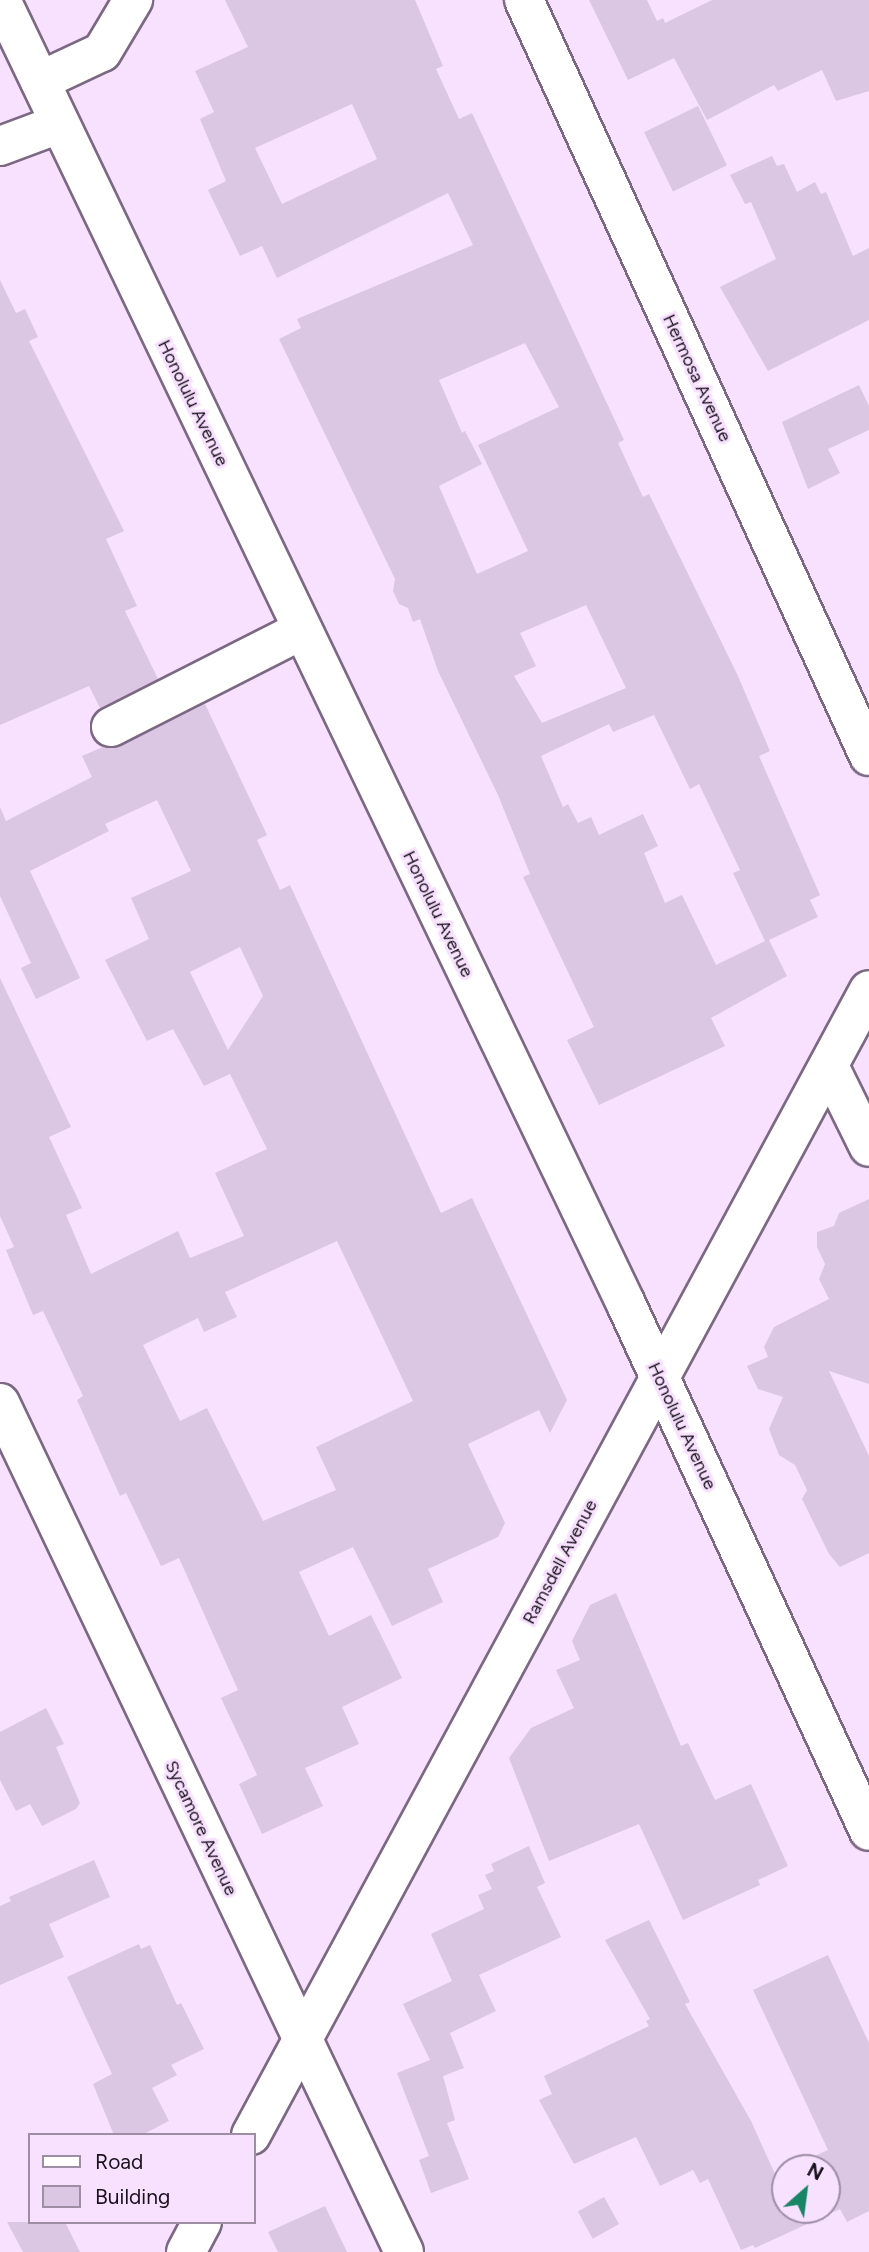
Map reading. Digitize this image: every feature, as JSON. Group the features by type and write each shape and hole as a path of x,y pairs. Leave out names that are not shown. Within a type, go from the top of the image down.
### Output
{"street":[{"name":"Honolulu Avenue","path":"1,0 658,1375 869,1831"},
{"path":"40,80 102,52 133,0"},
{"name":"Hermosa Avenue","path":"524,0 869,756"},
{"path":"0,146 60,124"},
{"path":"111,727 302,630"},
{"name":"Ramsdell Avenue","path":"252,2133 303,2043 658,1375 869,990"},
{"path":"829,1066 869,1147"},
{"name":"Sycamore Avenue","path":"0,1403 404,2252"},
{"path":"186,2252 201,2224"}],"building":[{"path":"225,0 415,0 443,66 436,69 459,119 472,113 624,440 618,443 643,497 649,494 738,676 770,751 759,756 820,895 810,900 818,917 769,940 787,976 711,1018 725,1046 599,1105 567,1040 594,1027 523,877 530,874 498,795 438,671 420,619 413,622 408,608 399,604 393,591 395,579 279,339 301,328 297,319 473,245 448,193 277,278 262,246 240,256 208,190 226,181 200,119 214,112 195,71 248,47","holes":["352,104 377,159 282,204 255,148","525,343 559,407 478,445 528,551 477,574 439,486 482,464 465,431 462,433 439,380","586,605 626,688 542,723 514,676 536,666 520,633","654,715 690,789 699,784 740,870 733,873 765,941 716,965 682,895 665,903 644,853 658,846 643,814 599,835 591,817 578,823 568,804 563,807 541,756 609,724 613,732"]},
{"path":"589,0 647,0 657,21 663,18 665,23 712,0 869,0 869,91 836,101 822,70 778,91 774,85 707,120 674,58 628,80"},
{"path":"698,106 727,165 673,192 644,132"},
{"path":"772,156 777,166 784,164 797,192 815,182 821,194 826,192 853,256 869,248 869,320 768,371 720,287 776,259 751,202 745,204 730,175"},
{"path":"0,280 16,313 25,309 38,337 29,341 124,531 106,539 137,606 125,611 158,679 100,708 89,686 0,725"},
{"path":"859,385 869,406 869,430 828,449 840,473 808,489 782,422"},
{"path":"205,704 267,835 257,840 280,890 290,885 441,1213 472,1198 567,1400 550,1433 539,1410 468,1444 505,1523 498,1537 428,1569 443,1602 392,1626 353,1547 299,1572 329,1636 371,1615 402,1678 342,1707 359,1744 305,1768 323,1806 262,1834 239,1784 257,1775 221,1698 238,1690 179,1558 161,1566 126,1493 120,1496 77,1400 83,1396 43,1311 33,1315 6,1250 14,1247 0,1216 0,978 71,1127 49,1137 82,1208 66,1215 91,1274 178,1231 190,1258 244,1236 215,1173 267,1149 230,1074 204,1086 173,1029 147,1041 105,960 149,939 131,898 191,871 157,800 105,824 109,831 30,871 80,978 36,999 21,968 31,963 0,896 0,807 6,821 92,777 82,756 103,747 121,746","holes":["240,947 263,996 228,1050 190,972","337,1241 413,1401 316,1447 336,1490 263,1521 207,1408 180,1421 143,1345 198,1318 204,1332 237,1317 225,1292"]},
{"path":"869,1199 869,1384 829,1371 869,1456 869,1553 840,1567 829,1554 802,1499 807,1490 795,1465 779,1455 769,1429 783,1397 758,1389 747,1366 768,1357 764,1347 774,1327 829,1299 819,1279 825,1264 817,1247 817,1232 834,1226 839,1213"},
{"path":"616,1593 681,1746 688,1743 715,1800 751,1784 788,1866 758,1880 760,1885 683,1920 639,1824 549,1861 509,1758 531,1728 574,1708 556,1670 580,1660 572,1641 590,1605"},
{"path":"46,1708 64,1744 56,1747 80,1803 76,1809 42,1826 30,1804 16,1811 0,1780 0,1732"},
{"path":"529,1846 545,1883 537,1887 561,1937 479,1975 496,2011 450,2033 464,2068 443,2076 455,2120 447,2123 469,2179 431,2193 419,2160 429,2156 397,2073 430,2060 403,2004 452,1981 431,1934 484,1909 478,1895 492,1889 485,1875 494,1871 491,1864"},
{"path":"94,1860 110,1897 49,1924 64,1957 0,1985 0,1906 11,1901 9,1897"},
{"path":"649,1920 690,2002 685,2004 751,2121 771,2165 771,2224 807,2224 755,2248 753,2245 741,2250 708,2179 700,2183 693,2170 660,2186 636,2137 574,2164 539,2100 552,2094 544,2076 649,2026 646,2021 650,2019 605,1940"},
{"path":"139,1944 141,1949 150,1945 177,2005 181,2003 204,2049 171,2065 177,2075 152,2088 169,2121 146,2133 113,2133 93,2084 112,2074 67,1977"},
{"path":"828,1955 869,2043 869,2211 847,2222 841,2211 841,2154 819,2154 828,2150 753,1990"},
{"path":"604,2197 619,2224 593,2239 578,2212"},
{"path":"325,2206 347,2252 278,2252 268,2232"},
{"path":"7,2222 66,2224 80,2252 23,2252"}]}
